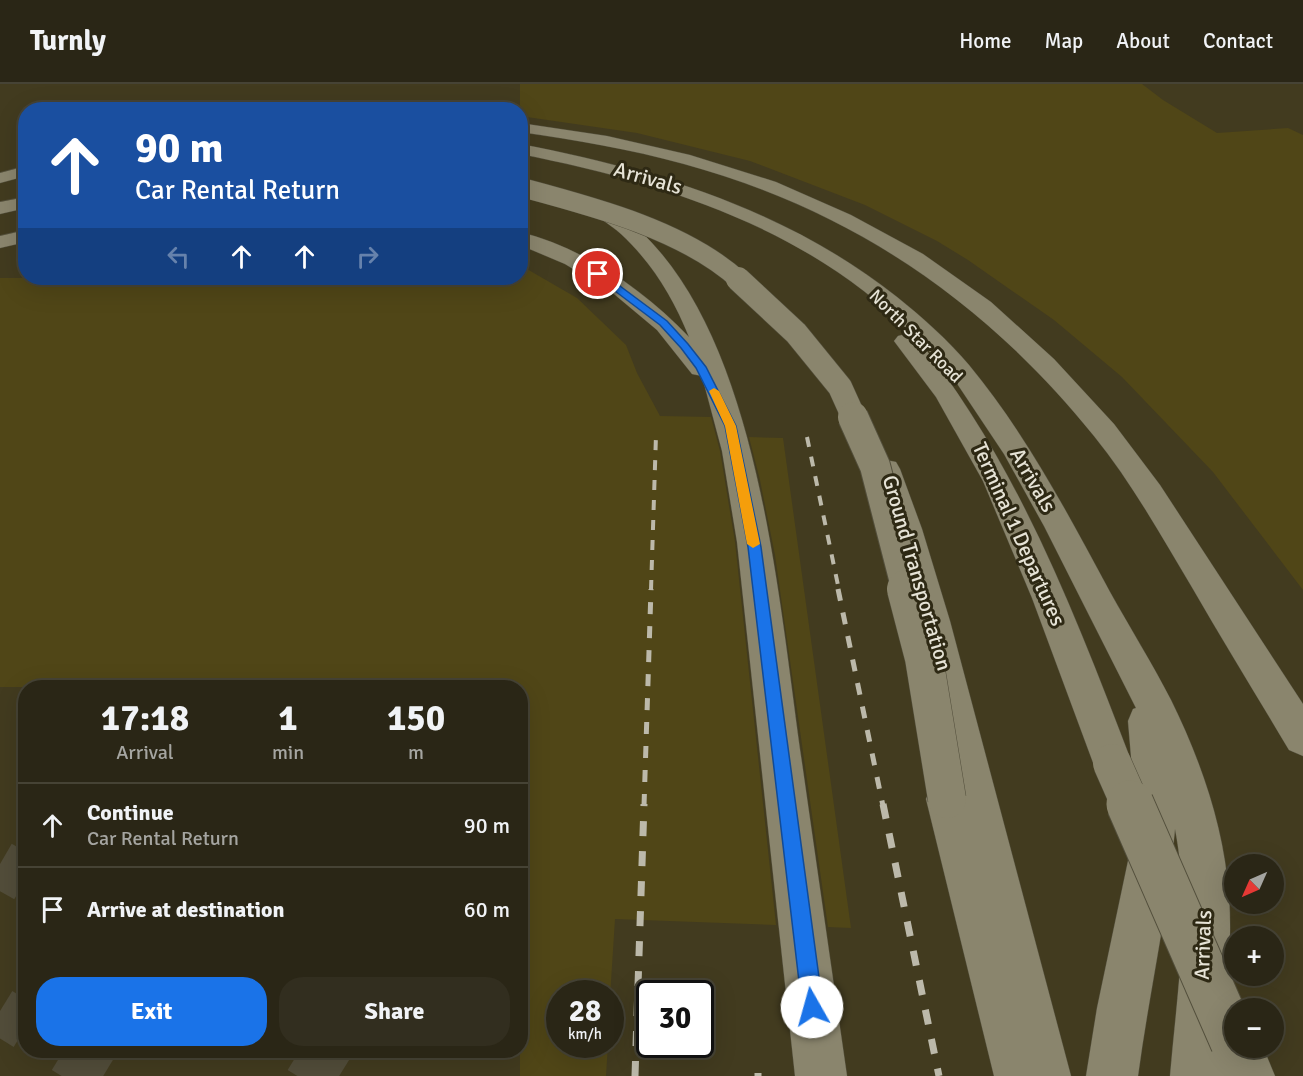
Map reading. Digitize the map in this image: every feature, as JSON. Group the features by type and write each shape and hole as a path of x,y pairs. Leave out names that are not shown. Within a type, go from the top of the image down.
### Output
{"street":[{"path":"528,128 585,136 642,148 727,171 776,188 815,204 896,245 970,294 1022,340 1061,380 1127,459 1167,519 1303,738"},
{"name":"Arrivals","path":"528,151 569,158 663,181 719,200 752,215 827,256 878,291 958,367 1013,444 1041,492 1166,730 1182,776 1197,831 1205,876 1206,936 1196,1076"},
{"name":"North Star Road","path":"528,152 627,173 735,210 833,263 895,311 942,358 972,393 1029,479 1140,698 1153,749 1156,820 1152,860 1124,1000 1113,1076"},
{"name":"Terminal 1 Departures","path":"528,160 589,171 654,189 717,212 758,231 809,262 864,302 895,328 922,361 952,399 980,445 1011,508 1078,667 1112,763 1224,1019"},
{"path":"0,175 18,172"},
{"name":"Arrivals","path":"528,188 588,205 643,225 699,252 729,271 796,333 840,387 875,466 924,658 947,799 1020,1076"},
{"name":"Ground Transportation","path":"528,188 596,204 647,222 696,244 758,285 800,323 821,346 858,403 903,512 1006,905 1045,1076"},
{"path":"0,198 18,195"},
{"path":"0,208 18,204"},
{"name":"Ground Transportation","path":"596,204 622,223 641,241 692,316 711,364 731,426 754,547 821,1076"},
{"path":"0,242 18,238"},
{"path":"528,241 587,267 633,298 664,323 700,367 731,426"},
{"path":"1242,1058 1250,1076"}],"shaded area":[{"path":"0,84 1303,84 1303,1076 0,1076"}],"building":[{"path":"520,84 1142,84 1163,100 1217,133 1288,128 1303,135 1303,590 1213,472 1122,377 1054,320 968,260 937,241 865,205 750,161 637,133 528,117 528,102 520,102"},
{"path":"528,270 577,298 626,345 637,373 660,416 711,417 720,451 735,542 776,925 615,919 611,980 546,980 546,1058 607,1058 606,1076 520,1076 520,1058 528,1058 528,680 18,680 18,687 0,687 0,278 18,278 18,285 528,285"},
{"path":"749,437 783,438 851,928 828,927 775,555"}],"tunnel":[{"path":"0,864 18,874"},
{"path":"0,1011 18,1022"},
{"path":"77,1058 107,1076"},
{"path":"313,1058 342,1076"}],"railway":[{"path":"651,590 656,435"},
{"path":"807,437 839,590"},
{"path":"644,806 651,589"},
{"path":"838,589 883,806"},
{"path":"635,1076 644,804"},
{"path":"883,804 939,1076"}],"slow traffic":[{"path":"714,391 731,426 753,544"}],"route":[{"path":"598,274 664,323 700,367 731,426 754,547 812,1007"}]}
